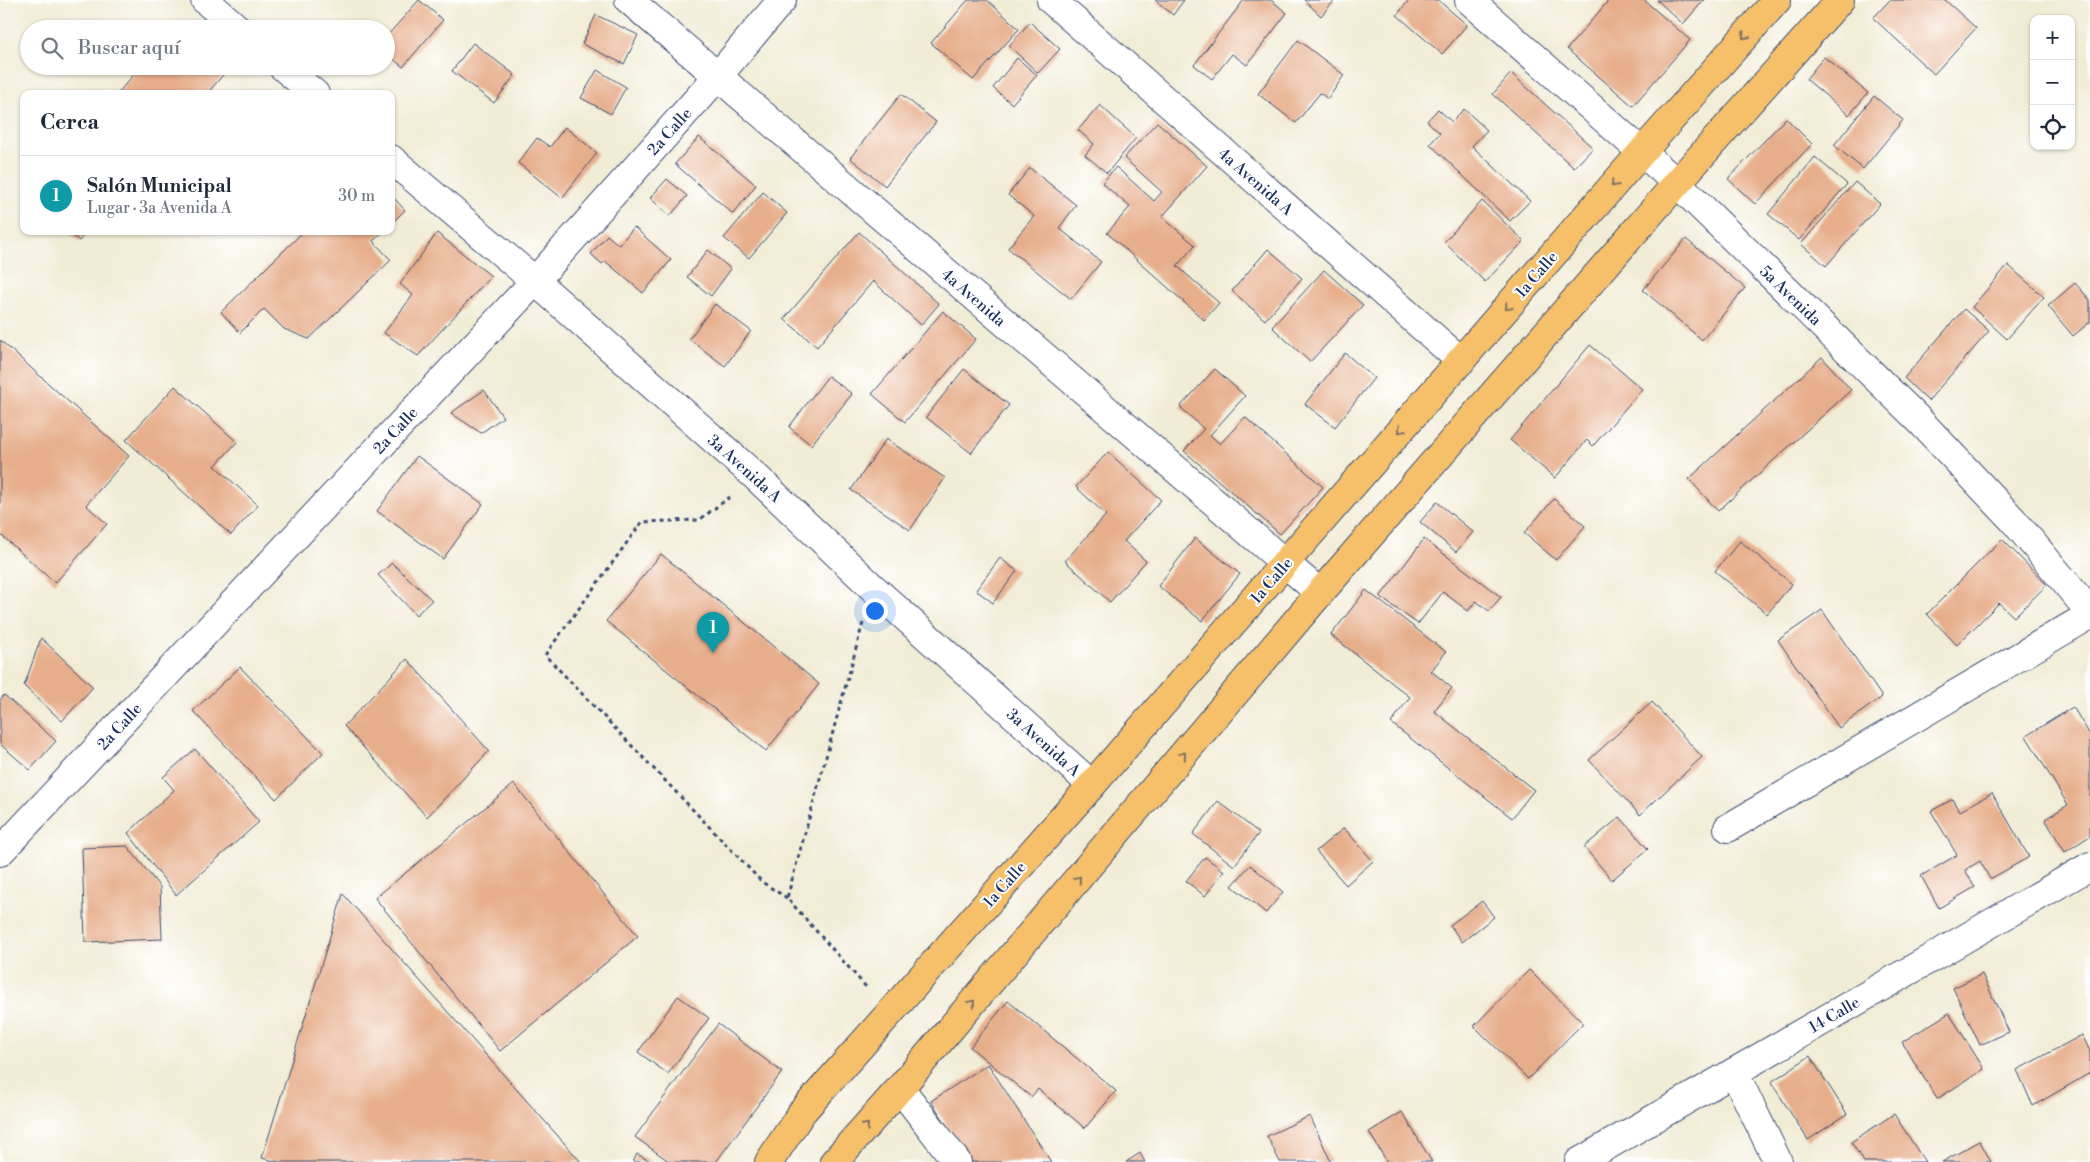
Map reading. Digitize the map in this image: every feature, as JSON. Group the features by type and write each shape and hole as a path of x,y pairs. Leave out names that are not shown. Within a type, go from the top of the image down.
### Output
{"main road":[{"name":"1a Calle","path":"769,1162 802,1112 1285,565 1642,152 1777,0"},
{"path":"834,1162 900,1088 1320,593 1677,183 1840,0"}],"street":[{"path":"204,0 227,20"},
{"name":"4a Avenida","path":"630,0 1285,565 1320,593"},
{"name":"2a Calle","path":"0,852 535,281 718,76 782,0"},
{"name":"4a Avenida A","path":"1051,0 1461,361"},
{"name":"5a Avenida","path":"1469,0 1677,183 1919,420 2014,521 2090,613"},
{"path":"293,75 310,90"},
{"name":"3a Avenida A","path":"395,162 535,281 756,477 872,587 1092,785"},
{"path":"1728,828 2090,613"},
{"name":"14 Calle","path":"1579,1162 2090,866"},
{"path":"1734,1072 1778,1162"},
{"path":"900,1088 957,1162"}],"path":[{"path":"756,477 699,520 642,522 545,655 762,882 788,898 889,1013"},
{"path":"788,898 872,587"}],"building":[{"path":"419,0 443,20 403,67 395,60 395,27"},
{"path":"968,0 987,0 1019,29 973,80 931,43"},
{"path":"1155,0 1184,0 1173,15"},
{"path":"1244,0 1271,0 1287,13 1247,65 1232,54 1212,79 1194,65"},
{"path":"1304,0 1335,0 1321,16"},
{"path":"1409,0 1438,0 1467,25 1442,54 1397,15"},
{"path":"1609,0 1644,0 1690,40 1633,106 1567,49"},
{"path":"1657,0 1704,0 1683,24"},
{"path":"1890,0 1945,0 1976,28 1934,74 1873,18"},
{"path":"596,15 638,35 624,64 582,44"},
{"path":"1030,22 1060,49 1038,73 1009,46"},
{"path":"1298,40 1344,75 1328,99 1320,93 1296,123 1258,94"},
{"path":"473,43 515,75 494,103 452,71"},
{"path":"1824,57 1868,93 1849,115 1806,79"},
{"path":"1017,58 1037,75 1012,104 993,88"},
{"path":"597,70 626,87 611,114 581,98"},
{"path":"1511,73 1593,148 1574,168 1493,94"},
{"path":"133,75 223,75 210,90 120,90"},
{"path":"901,94 936,122 885,186 850,158"},
{"path":"1874,96 1903,120 1863,169 1834,145"},
{"path":"1100,105 1136,138 1107,173 1085,155 1094,144 1078,130"},
{"path":"1438,109 1452,122 1464,109 1487,130 1472,146 1530,201 1510,221 1430,144 1440,133 1427,121"},
{"path":"1786,118 1812,144 1755,204 1728,179"},
{"path":"1157,122 1207,166 1162,217 1195,245 1177,266 1219,303 1204,320 1107,233 1130,207 1102,183 1116,167 1154,201 1162,192 1124,158"},
{"path":"565,127 597,153 562,198 518,163 537,138 550,147"},
{"path":"699,137 756,185 733,214 675,164"},
{"path":"1815,157 1847,184 1799,240 1768,214"},
{"path":"1030,168 1076,205 1059,228 1101,262 1071,299 1008,248 1034,216 1008,195"},
{"path":"667,179 687,196 670,216 650,198"},
{"path":"1855,182 1880,204 1826,266 1801,244"},
{"path":"763,192 787,213 749,258 724,238"},
{"path":"395,199 405,210 395,220"},
{"path":"1482,201 1524,241 1485,282 1444,242"},
{"path":"634,227 671,260 643,293 605,261 602,264 591,254 607,235 619,245"},
{"path":"859,232 939,304 921,325 873,281 817,347 784,319"},
{"path":"437,233 491,276 418,356 384,333 413,295 400,284"},
{"path":"72,235 84,235 79,241"},
{"path":"300,235 380,235 373,241 391,260 309,339 284,329 264,309 240,333 221,312"},
{"path":"1686,239 1745,288 1702,340 1643,290"},
{"path":"1268,249 1302,278 1265,320 1232,291"},
{"path":"708,250 731,269 711,296 687,277"},
{"path":"2008,265 2044,297 2007,339 1972,307"},
{"path":"1324,270 1363,305 1310,362 1272,327"},
{"path":"2075,283 2090,300 2090,322 2073,336 2048,306"},
{"path":"715,304 751,331 725,366 689,339"},
{"path":"1964,309 1989,331 1928,401 1904,378"},
{"path":"943,311 976,339 905,422 872,394"},
{"path":"0,340 129,456 86,505 107,524 55,583 0,534"},
{"path":"1590,345 1642,389 1593,446 1587,440 1555,478 1510,440"},
{"path":"1345,353 1374,378 1335,427 1305,404"},
{"path":"1822,357 1851,390 1718,511 1689,479"},
{"path":"964,369 1009,405 971,453 926,417"},
{"path":"1215,369 1245,396 1210,435 1220,444 1245,417 1323,487 1280,534 1184,451 1204,429 1180,407"},
{"path":"828,376 852,394 811,445 789,427"},
{"path":"175,386 237,442 215,466 258,505 231,535 126,440"},
{"path":"484,390 503,417 481,433 451,413"},
{"path":"886,439 945,478 910,530 851,490"},
{"path":"1108,452 1161,500 1124,541 1146,561 1110,602 1065,561 1106,515 1076,487"},
{"path":"417,456 483,504 443,559 377,511"},
{"path":"1554,499 1585,526 1556,560 1524,533"},
{"path":"1437,502 1473,532 1456,552 1420,522"},
{"path":"1195,538 1240,574 1202,621 1158,586"},
{"path":"1424,539 1501,597 1489,611 1476,601 1468,611 1443,592 1418,624 1380,597"},
{"path":"2002,539 2047,585 2014,617 1999,603 1957,645 1927,614"},
{"path":"1740,541 1792,584 1767,614 1715,571"},
{"path":"661,554 819,684 766,751 606,621"},
{"path":"1000,558 1017,571 993,603 976,590"},
{"path":"392,563 432,600 416,615 378,575"},
{"path":"1366,590 1446,652 1431,671 1452,688 1434,711 1534,790 1512,818 1391,723 1410,697 1331,635"},
{"path":"1822,610 1882,697 1839,728 1778,640"},
{"path":"41,638 93,687 62,721 24,686"},
{"path":"407,659 489,751 427,817 344,726"},
{"path":"240,667 323,753 276,799 193,711"},
{"path":"4,695 56,741 30,770 0,744 0,700"},
{"path":"1652,702 1702,757 1640,815 1589,760"},
{"path":"2073,707 2090,735 2090,836 2065,852 2045,819 2068,805 2026,736"},
{"path":"195,749 259,822 176,895 128,833 174,790 163,777"},
{"path":"514,784 638,936 500,1051 375,898"},
{"path":"1992,793 2029,857 1990,879 1980,861 1965,870 1975,887 1939,908 1921,876 1957,855 1931,811 1953,799 1960,811"},
{"path":"1218,801 1259,833 1234,866 1193,834"},
{"path":"1620,817 1648,849 1612,880 1584,847"},
{"path":"1344,828 1373,861 1346,885 1316,851"},
{"path":"127,846 160,887 162,939 85,942 82,848"},
{"path":"1205,857 1224,871 1205,896 1186,881"},
{"path":"1250,865 1283,892 1266,913 1232,886"},
{"path":"343,894 581,1162 279,1162 262,1158"},
{"path":"1482,901 1494,917 1462,942 1450,925"},
{"path":"1529,970 1583,1023 1528,1079 1474,1026"},
{"path":"1982,974 2009,1032 1980,1045 1953,988"},
{"path":"678,996 709,1018 668,1074 638,1052"},
{"path":"1008,1001 1116,1091 1085,1128 1038,1089 1031,1097 970,1047"},
{"path":"1949,1013 1984,1069 1937,1099 1902,1042"},
{"path":"718,1024 782,1072 716,1162 670,1162 635,1137"},
{"path":"2082,1035 2090,1051 2090,1073 2033,1106 2017,1070"},
{"path":"1810,1056 1847,1114 1808,1140 1771,1082"},
{"path":"988,1064 1051,1162 971,1162 931,1101"},
{"path":"1402,1112 1432,1162 1387,1162 1369,1132"},
{"path":"1894,1114 1925,1162 1864,1162 1851,1142"},
{"path":"1310,1116 1331,1162 1280,1162 1267,1136"},
{"path":"1980,1141 1991,1162 1942,1162"},
{"path":"1140,1153 1145,1162 1126,1162"},
{"path":"637,1154 652,1162 633,1162"}],"place":[{"name":"Salón Municipal","path":"713,653"}]}
